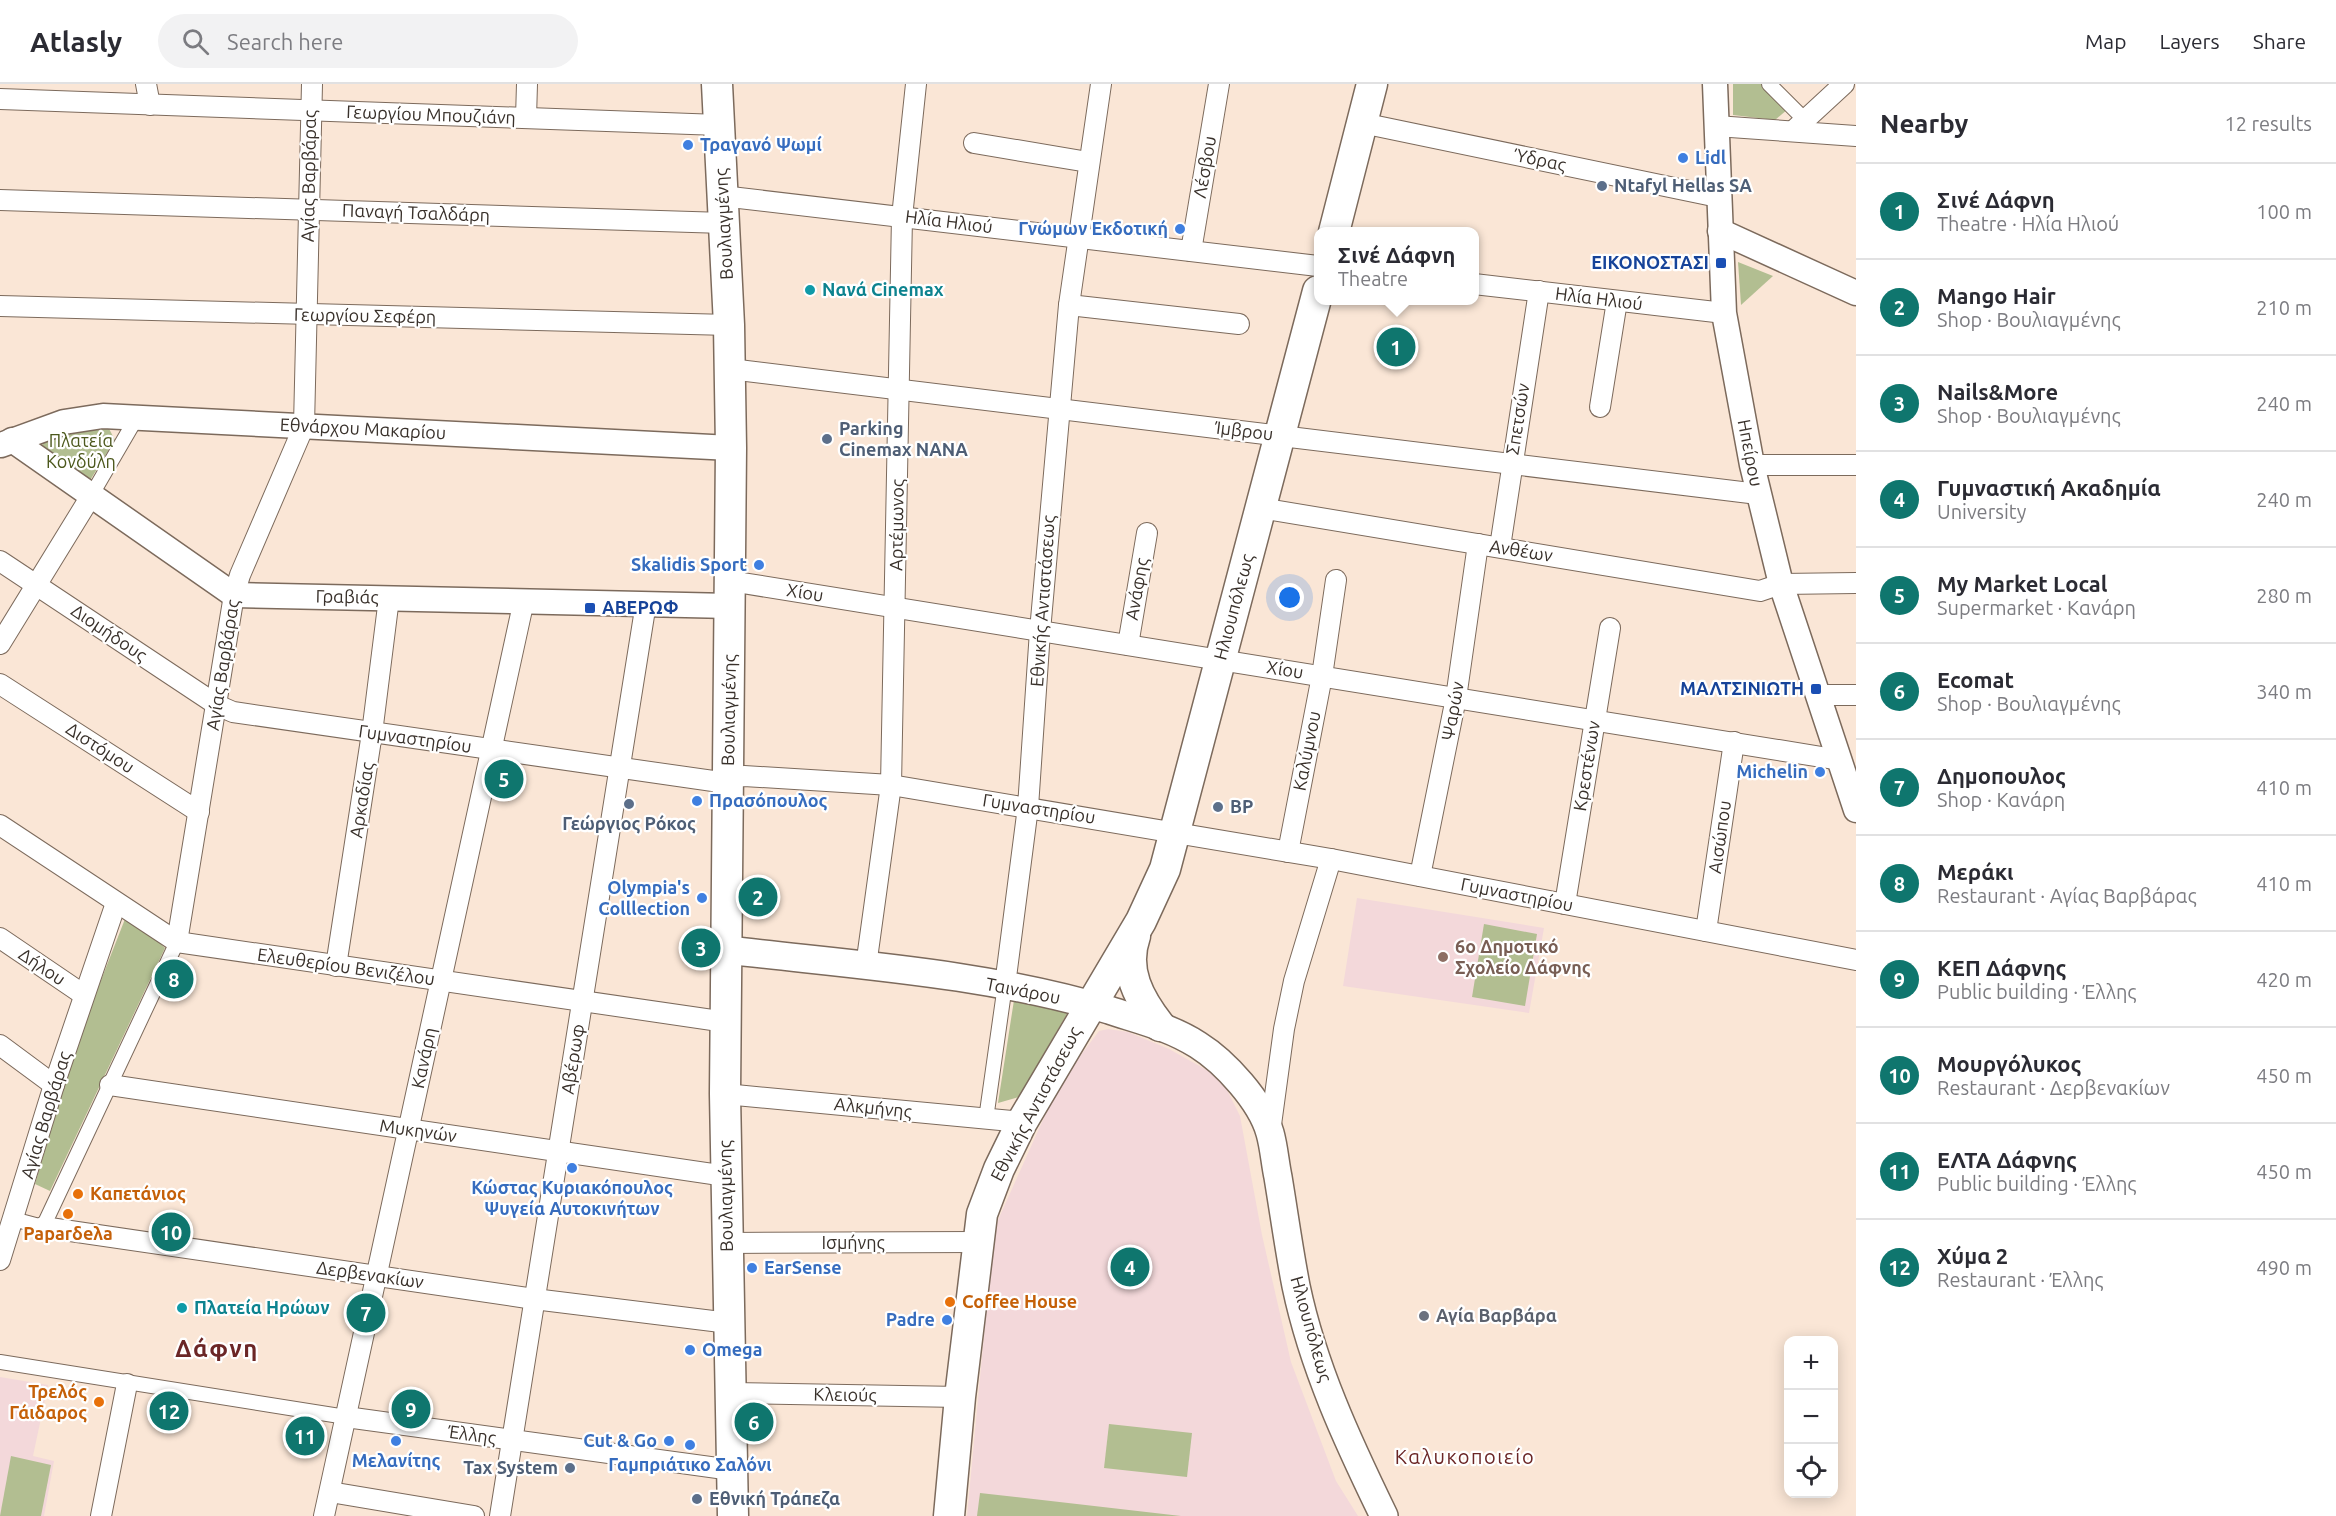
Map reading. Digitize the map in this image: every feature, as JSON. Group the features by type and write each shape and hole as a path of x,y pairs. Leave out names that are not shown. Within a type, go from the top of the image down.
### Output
{"main road":[{"name":"Βουλιαγμένης","path":"717,84 729,325 731,448 725,1094 733,1516"},
{"path":"1335,227 1372,84"},
{"name":"Ηλιουπόλεως","path":"1141,921 1165,869 1314,305"},
{"path":"1141,921 1130,952 1130,967 1136,990 1160,1026"},
{"name":"Εθνικής Αντιστάσεως","path":"948,1516 982,1214 1022,1122 1141,921"},
{"name":"Ταινάρου","path":"727,950 1005,985 1090,1005 1160,1026 1197,1044 1229,1070 1257,1108 1270,1132"},
{"name":"Ηλιουπόλεως","path":"1270,1132 1297,1288 1318,1363 1349,1444 1384,1516"}],"street":[{"path":"146,84 150,105"},
{"name":"Αγίας Βαρβάρας","path":"43,1227 177,942 218,705 234,595 240,575 304,426 312,84"},
{"path":"526,118 527,84"},
{"name":"Αρτέμωνος","path":"866,966 891,785 902,217 916,84"},
{"name":"Εθνικής Αντιστάσεως","path":"986,1119 1028,807 1040,631 1069,304 1101,84"},
{"name":"Λέσβου","path":"1191,251 1219,84"},
{"name":"Ηπείρου","path":"1715,84 1724,313 1752,465 1781,584 1856,810"},
{"path":"1769,84 1799,125"},
{"path":"1799,125 1844,84"},
{"name":"Γεωργίου Μπουζιάνη","path":"0,99 719,125"},
{"name":"Ύδρας","path":"1362,123 1718,197"},
{"path":"1716,126 1799,125 1856,136"},
{"path":"974,143 1088,162"},
{"name":"Παναγή Τσαλδάρη","path":"0,200 308,209 723,210"},
{"name":"Ηλία Ηλιού","path":"723,210 902,217 1314,266"},
{"path":"1720,231 1856,293"},
{"name":"Ηλία Ηλιού","path":"1479,285 1724,313"},
{"name":"Σπετσών","path":"1500,547 1539,291"},
{"path":"1600,406 1617,301"},
{"path":"1069,304 1239,324"},
{"name":"Γεωργίου Σεφέρη","path":"0,306 729,325"},
{"name":"Ίμβρου","path":"730,369 1758,494"},
{"path":"0,644 91,496 136,417"},
{"name":"Εθνάρχου Μακαρίου","path":"6,442 81,418 136,417 731,448"},
{"path":"6,442 91,496 234,595"},
{"path":"1752,465 1856,465"},
{"name":"Ανθέων","path":"1260,508 1760,591 1781,584 1856,583"},
{"name":"Ανάφης","path":"1128,645 1147,533"},
{"name":"Ψαρών","path":"1420,876 1456,698 1478,544"},
{"name":"Διομήδους","path":"0,561 218,705"},
{"name":"Καλύμνου","path":"1288,852 1322,676 1336,580"},
{"name":"Χίου","path":"730,593 896,608 1840,760"},
{"name":"Γραβιάς","path":"234,595 646,603 730,593"},
{"name":"Αρκαδίας","path":"336,966 372,733 389,598"},
{"name":"Κανάρη","path":"324,1516 524,600"},
{"name":"Αβέρωφ","path":"500,1516 646,603"},
{"name":"Κρεστένων","path":"1565,904 1610,628"},
{"name":"Διστόμου","path":"0,684 199,812"},
{"path":"1818,695 1856,695"},
{"name":"Γυμναστηρίου","path":"218,705 233,712 712,781 744,776 891,785 1331,859 1856,960"},
{"name":"Αισώπου","path":"1706,931 1734,742"},
{"name":"Ελευθερίου Βενιζέλου","path":"0,825 177,942 726,1022"},
{"path":"1270,1132 1284,1029 1294,981 1331,859"},
{"name":"Αγίας Βαρβάρας","path":"0,1260 54,1085 116,903"},
{"name":"Δήλου","path":"0,938 84,995"},
{"path":"0,1045 54,1085"},
{"name":"Μυκηνών","path":"110,1085 726,1176"},
{"name":"Αλκμήνης","path":"725,1094 1022,1122"},
{"name":"Δερβενακίων","path":"13,1219 43,1227 534,1299 729,1323"},
{"name":"Ισμήνης","path":"727,1243 978,1242"},
{"name":"Έλλης","path":"0,1362 346,1417 732,1470"},
{"path":"101,1516 127,1384"},
{"name":"Κλειούς","path":"730,1393 960,1397"},
{"path":"330,1492 474,1516"}],"shaded area":[{"name":"6ο Δημοτικό Σχολείο Δάφνης","path":"1357,898 1544,928 1529,1013 1343,986"},
{"path":"1108,1029 1128,1032 1169,1049 1221,1078 1240,1116 1262,1235 1291,1362 1336,1481 1358,1516 967,1516 994,1229 1059,1084 1099,1031"},
{"path":"0,1377 48,1385 33,1456 54,1461 44,1516 0,1516"}],"green space":[{"path":"1733,84 1763,84 1788,109 1775,120 1733,115"},
{"path":"1738,262 1773,276 1741,305"},
{"name":"Πλατεία Κονδύλη","path":"107,425 115,440 89,482 42,446 44,440"},
{"path":"125,919 145,929 165,948 50,1191 35,1184 72,1054"},
{"path":"1484,924 1537,934 1525,1006 1472,997"},
{"path":"1014,1000 1068,1012 1019,1097 998,1103"},
{"path":"1109,1424 1192,1433 1187,1477 1104,1468"},
{"path":"11,1456 51,1465 41,1516 0,1516"},
{"path":"980,1493 1181,1516 977,1516"}],"place":[{"name":"Τραγανό Ψωμί","path":"688,145"},
{"name":"Lidl","path":"1683,158"},
{"name":"Ntafyl Hellas SA","path":"1602,186"},
{"name":"Γνώμων Εκδοτική","path":"1180,229"},
{"name":"ΕΙΚΟΝΟΣΤΑΣΙ","path":"1721,263"},
{"name":"Νανά Cinemax","path":"810,290"},
{"name":"Σινέ Δάφνη","path":"1396,347"},
{"name":"Parking Cinemax NANA","path":"827,439"},
{"name":"Skalidis Sport","path":"759,565"},
{"name":"ΑΒΕΡΩΦ","path":"590,608"},
{"name":"ΜΑΛΤΣΙΝΙΩΤΗ","path":"1816,689"},
{"name":"Michelin","path":"1820,772"},
{"name":"My Market Local","path":"504,779"},
{"name":"Πρασόπουλος","path":"697,801"},
{"name":"Γεώργιος Ρόκος","path":"629,804"},
{"name":"BP","path":"1218,807"},
{"name":"Mango Hair","path":"758,897"},
{"name":"Olympia's Colllection","path":"702,898"},
{"name":"Nails&More","path":"701,948"},
{"name":"6ο Δημοτικό Σχολείο Δάφνης","path":"1443,957"},
{"name":"Μεράκι","path":"174,979"},
{"name":"Κώστας Κυριακόπουλος Ψυγεία Αυτοκινήτων","path":"572,1168"},
{"name":"Καπετάνιος","path":"78,1194"},
{"name":"Paparδeλa","path":"68,1214"},
{"name":"Μουργόλυκος","path":"171,1232"},
{"name":"Γυμναστική Ακαδημία","path":"1130,1267"},
{"name":"EarSense","path":"752,1268"},
{"name":"Coffee House","path":"950,1302"},
{"name":"Πλατεία Ηρώων","path":"182,1308"},
{"name":"Δημοπουλος","path":"366,1313"},
{"name":"Αγία Βαρβάρα","path":"1424,1316"},
{"name":"Padre","path":"947,1320"},
{"name":"Omega","path":"690,1350"},
{"name":"Τρελός Γάιδαρος","path":"99,1402"},
{"name":"ΚΕΠ Δάφνης","path":"411,1409"},
{"name":"Χύμα 2","path":"169,1411"},
{"name":"Ecomat","path":"754,1422"},
{"name":"ΕΛΤΑ Δάφνης","path":"305,1436"},
{"name":"Μελανίτης","path":"396,1441"},
{"name":"Cut & Go","path":"669,1441"},
{"name":"Γαμπριάτικο Σαλόνι","path":"690,1445"},
{"name":"Tax System","path":"570,1468"},
{"name":"Εθνική Τράπεζα","path":"697,1499"}],"district":[{"name":"Δάφνη","path":"217,1349"},
{"name":"Καλυκοποιείο","path":"1465,1457"}]}
